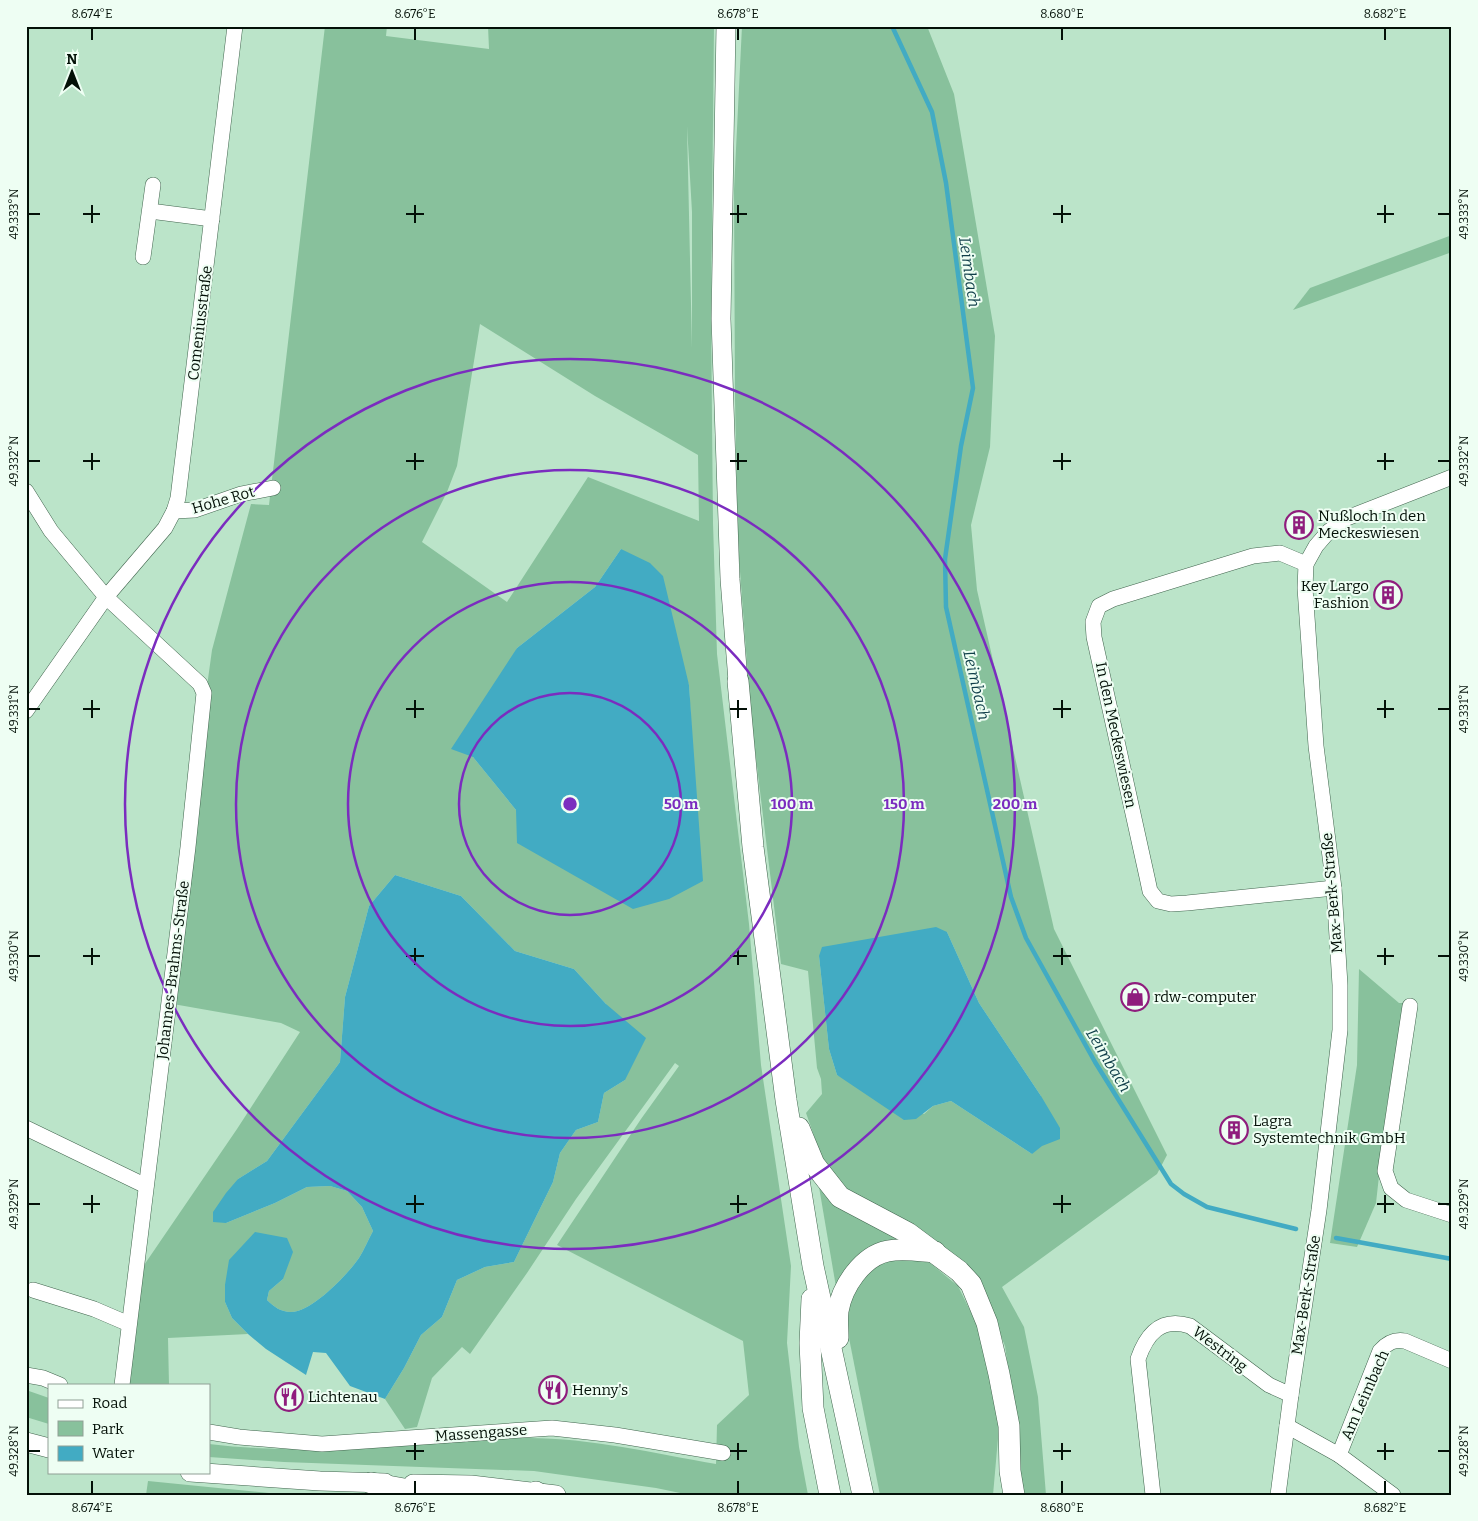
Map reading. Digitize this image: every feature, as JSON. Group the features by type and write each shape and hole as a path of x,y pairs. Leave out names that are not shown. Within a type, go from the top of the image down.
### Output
{"highway":[{"path":"738,681 753,847 786,1100 813,1266 863,1495"},
{"path":"786,1100 814,1164 840,1197 908,1233 959,1271 971,1284 987,1323 1000,1374 1009,1426 1010,1470 1014,1495"},
{"path":"840,1391 838,1311 846,1285 865,1262 887,1251 935,1252"},
{"path":"813,1266 810,1343 813,1408 830,1495"},
{"path":"1005,1495 1010,1470"},
{"path":"371,1483 437,1495"}],"main road":[{"path":"726,26 721,319 730,579 738,681"},
{"path":"26,1442 48,1448"},
{"path":"210,1474 320,1482 471,1485 542,1494"}],"street":[{"name":"Comeniusstraße","path":"26,711 106,596 162,532 174,511 181,483 236,26"},
{"path":"143,257 153,184"},
{"path":"150,212 212,219"},
{"name":"Max-Berk-Straße","path":"1291,1395 1313,1256 1340,1030 1340,985 1334,888 1316,746 1304,588 1306,564 1316,546 1329,531 1347,518 1452,477"},
{"name":"Hohe Rot","path":"174,511 195,510 241,494 272,488"},
{"path":"26,491 51,531 106,596"},
{"name":"In den Meckeswiesen","path":"1306,564 1280,554 1253,556 1113,599 1099,606 1093,622 1094,637 1146,877 1150,890 1158,901 1171,904 1187,903 1334,888"},
{"name":"Johannes-Brahms-Straße","path":"106,596 196,680 204,693 188,847 122,1384"},
{"path":"1410,1006 1385,1171 1391,1188 1406,1200 1452,1215"},
{"path":"26,1128 146,1186"},
{"path":"32,1290 94,1309 129,1324"},
{"name":"Westring","path":"1153,1495 1138,1359 1144,1342 1155,1330 1168,1324 1179,1322 1190,1326 1269,1385 1291,1395"},
{"name":"Am Leimbach","path":"1339,1455 1380,1351 1386,1344 1399,1340 1405,1341 1452,1361"},
{"path":"26,1375 43,1378 58,1384"},
{"path":"1278,1495 1291,1395"},
{"path":"1286,1426 1339,1455 1393,1495"},
{"name":"Massengasse","path":"210,1432 239,1437 322,1444 552,1428 615,1435 723,1453"}],"green space":[{"path":"325,26 387,26 386,36 489,49 488,26 714,26 711,315 713,523 717,654 749,924 761,1065 791,1266 787,1343 799,1447 808,1495 690,1495 656,1488 534,1471 284,1462 210,1457 210,1444 248,1448 326,1449 546,1438 595,1443 716,1464 717,1425 749,1395 743,1341 557,1245 641,1119 679,1066 675,1063 576,1199 470,1354 462,1347 432,1378 417,1427 405,1429 385,1399 421,1335 442,1317 457,1280 485,1267 514,1262 553,1182 560,1153 576,1130 598,1122 604,1093 625,1080 606,1004 574,969 515,951 461,896 395,875 369,906 345,997 340,1062 267,1161 238,1179 226,1223 275,1203 307,1187 330,1186 347,1191 362,1207 373,1231 363,1252 346,1274 328,1291 309,1306 299,1310 284,1311 275,1307 267,1300 269,1291 283,1279 225,1302 232,1318 248,1334 168,1338 169,1384 127,1384 140,1271 237,1129 300,1032 281,1023 173,1004 207,740 208,679 212,650 251,504 269,505","holes":["687,126 692,212 692,348","480,324 595,396 698,455 699,521 588,477 507,602 422,542 447,492 457,466","621,549 689,685 693,759 516,810 473,757 517,648 595,587"]},
{"path":"742,26 927,26 954,94 995,336 990,447 971,525 977,590 1054,929 1167,1155 1157,1174 1002,1287 1024,1327 1038,1397 1046,1495 1023,1495 1018,1441 1005,1346 989,1307 845,1193 823,1161 806,1113 822,1094 821,1079 817,1068 808,971 781,964 751,717 738,545 734,190","holes":["947,932 979,1003 1041,1096 1032,1154 951,1101 933,1106 924,1114 837,1075 829,1049 819,956"]},
{"path":"1452,235 1452,252 1293,310 1310,288"},
{"path":"1359,969 1399,1003 1407,1003 1387,1104 1376,1203 1357,1247 1330,1243 1357,1065"},
{"path":"818,1181 912,1241 836,1287"},
{"path":"903,1257 930,1263 958,1286 982,1335 999,1427 993,1495 880,1495 849,1338 847,1312 854,1288 864,1275 884,1261"},
{"path":"26,1390 48,1398 48,1424 26,1417"},
{"path":"148,1481 279,1494 285,1495 146,1495"}],"water":[{"path":"621,549 650,563 663,576 689,685 703,881 669,899 633,909 517,843 516,810 473,757 451,749 517,648 595,587"},
{"path":"395,875 461,896 515,951 574,969 606,1004 646,1038 625,1080 604,1093 598,1122 576,1130 560,1153 553,1182 514,1262 485,1267 457,1280 442,1317 421,1335 385,1399 350,1386 326,1353 313,1352 306,1375 266,1349 248,1334 232,1318 225,1302 225,1285 229,1260 255,1232 287,1238 293,1252 283,1279 269,1291 267,1300 278,1309 291,1312 309,1306 338,1283 361,1255 373,1231 362,1207 347,1191 330,1186 307,1187 275,1203 226,1223 213,1222 213,1212 238,1179 267,1161 340,1062 345,997 369,906"},
{"path":"936,927 947,932 979,1003 1060,1128 1060,1139 1042,1146 1032,1154 951,1101 933,1106 916,1119 904,1120 837,1075 829,1049 819,956 822,947"}],"waterway":[{"name":"Leimbach","path":"892,26 932,112 946,183 973,388 961,446 945,559 946,607 1011,897 1026,938 1095,1062 1171,1184 1207,1207 1296,1229"},
{"name":"Leimbach","path":"1336,1238 1452,1259"}],"place":[{"name":"Nußloch In den Meckeswiesen","path":"1299,525"},
{"name":"Key Largo Fashion","path":"1388,595"},
{"name":"rdw-computer","path":"1135,997"},
{"name":"Lagra Systemtechnik GmbH","path":"1234,1130"},
{"name":"Henny's","path":"553,1390"},
{"name":"Lichtenau","path":"289,1397"}]}
